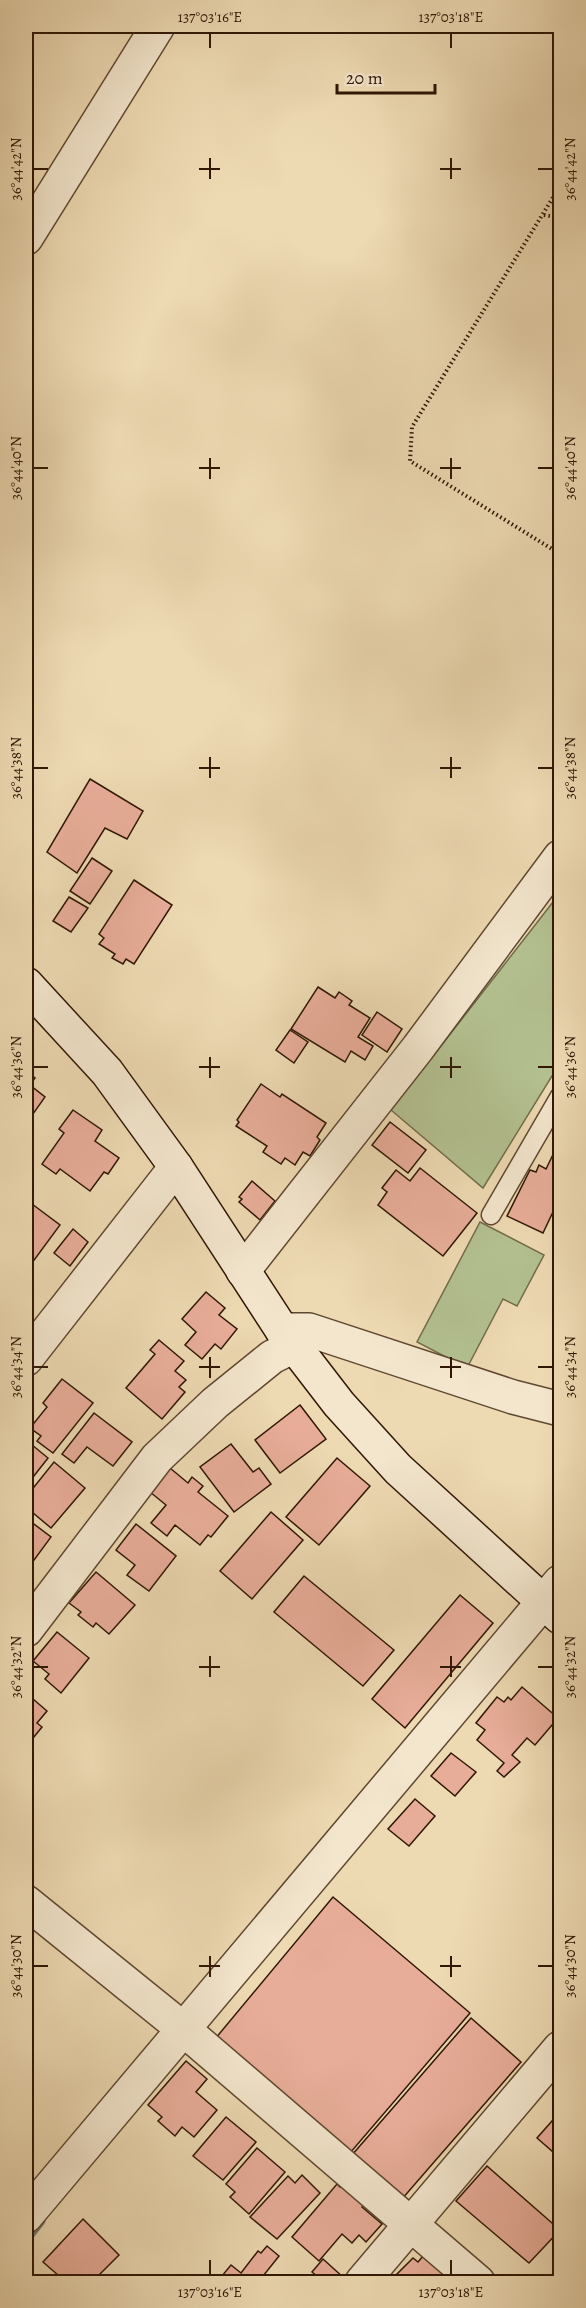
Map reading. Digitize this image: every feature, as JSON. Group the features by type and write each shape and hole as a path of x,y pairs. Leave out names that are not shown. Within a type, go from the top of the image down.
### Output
{"street":[{"path":"26,238 158,26"},
{"path":"243,1272 418,1048 561,857"},
{"path":"26,984 107,1072 176,1167 288,1338 339,1404 398,1469 555,1600 182,2028 26,2216"},
{"path":"26,1359 176,1167"},
{"path":"26,1630 157,1458 272,1357 288,1338 309,1330 513,1397 561,1409"},
{"path":"26,1902 182,2028 478,2283"},
{"path":"362,2283 561,2048"}],"lane":[{"path":"491,1215 561,1096"}],"path":[{"path":"561,186 412,428 410,461 561,554"},
{"path":"543,214 561,218"}],"green space":[{"path":"560,893 560,1063 483,1188 391,1110"},
{"path":"480,1222 544,1255 517,1306 503,1299 467,1368 417,1342"}],"building":[{"path":"90,779 143,811 127,839 105,828 77,873 47,852"},
{"path":"92,858 112,871 90,904 70,891"},
{"path":"134,880 172,905 134,964 126,959 123,964 112,958 115,954 99,944 104,938 99,934"},
{"path":"69,897 88,908 71,932 53,921"},
{"path":"318,987 335,998 339,992 352,1001 349,1005 370,1018 358,1037 373,1046 365,1060 351,1051 345,1062 291,1029"},
{"path":"377,1012 402,1029 387,1052 362,1035"},
{"path":"290,1030 308,1042 294,1063 276,1050"},
{"path":"26,1071 35,1078 30,1085 45,1097 26,1124"},
{"path":"261,1084 280,1097 282,1094 326,1123 317,1137 320,1140 310,1156 303,1152 295,1165 285,1158 281,1164 263,1152 267,1146 236,1126 239,1122 237,1120"},
{"path":"73,1110 102,1130 95,1141 119,1158 108,1174 104,1172 90,1191 60,1169 56,1174 42,1164 64,1133 59,1129"},
{"path":"560,1118 560,1137 553,1133"},
{"path":"390,1122 426,1150 408,1173 372,1145"},
{"path":"560,1140 560,1197 543,1233 507,1216 530,1170 536,1172 539,1165 546,1169"},
{"path":"420,1168 477,1213 443,1256 378,1205 387,1192 382,1188 396,1170 410,1181"},
{"path":"252,1181 275,1201 260,1220 239,1202 242,1199 239,1197"},
{"path":"32,1204 60,1225 29,1267 26,1265 26,1213"},
{"path":"73,1229 88,1242 70,1266 54,1253"},
{"path":"206,1292 225,1308 219,1315 237,1329 221,1349 215,1344 202,1359 185,1345 196,1332 182,1319"},
{"path":"159,1340 184,1361 175,1371 186,1380 179,1387 185,1392 162,1419 126,1388 155,1354 150,1350"},
{"path":"62,1379 93,1403 53,1453 37,1441 41,1436 30,1428 47,1407 43,1403"},
{"path":"300,1405 326,1439 280,1473 255,1440"},
{"path":"94,1413 132,1442 113,1466 87,1447 74,1463 62,1454"},
{"path":"26,1440 48,1458 26,1486"},
{"path":"231,1444 253,1472 259,1468 271,1484 234,1512 200,1467"},
{"path":"337,1458 370,1486 319,1545 286,1517"},
{"path":"54,1462 85,1488 51,1528 26,1507 26,1497"},
{"path":"170,1468 188,1483 192,1477 203,1486 198,1492 228,1516 211,1537 208,1535 200,1545 175,1525 167,1536 151,1523 166,1505 150,1492"},
{"path":"271,1512 303,1540 252,1599 220,1571"},
{"path":"26,1518 51,1537 26,1571"},
{"path":"136,1524 176,1556 149,1591 127,1575 135,1565 116,1550"},
{"path":"96,1572 135,1605 109,1634 96,1623 93,1627 78,1615 81,1612 69,1603"},
{"path":"304,1576 394,1650 363,1686 274,1612"},
{"path":"460,1595 493,1623 405,1728 372,1699"},
{"path":"57,1632 89,1658 61,1693 45,1679 49,1674 33,1661"},
{"path":"522,1687 558,1718 535,1745 527,1738 512,1755 520,1762 504,1777 497,1771 504,1763 477,1740 485,1730 476,1723 497,1697 504,1702 508,1697 511,1700"},
{"path":"26,1693 47,1711 37,1723 42,1727 29,1743 26,1741"},
{"path":"451,1753 476,1772 455,1796 431,1776"},
{"path":"415,1799 435,1816 409,1846 388,1829"},
{"path":"333,1897 470,2013 350,2153 215,2039"},
{"path":"471,2018 521,2062 402,2199 352,2155"},
{"path":"186,2061 207,2079 196,2092 217,2110 194,2137 182,2127 175,2136 158,2121 162,2117 148,2105"},
{"path":"560,2112 560,2158 537,2138"},
{"path":"226,2117 256,2142 223,2180 193,2156"},
{"path":"257,2148 285,2172 249,2214 230,2197 235,2192 226,2184"},
{"path":"487,2166 560,2230 529,2263 456,2201"},
{"path":"302,2175 320,2193 277,2239 250,2217 288,2176 295,2183"},
{"path":"337,2184 340,2187 343,2184 365,2204 362,2207 382,2224 366,2242 359,2235 352,2243 342,2234 319,2261 292,2237"},
{"path":"83,2219 119,2255 92,2282 66,2282 43,2262"},
{"path":"267,2246 279,2256 263,2276 271,2282 217,2282 231,2265 241,2273 258,2251 261,2253"},
{"path":"423,2256 458,2282 389,2282 413,2258 418,2262"},
{"path":"323,2259 344,2278 340,2282 324,2282 312,2272"}],"waterway":[{"path":"26,2240 41,2221"}]}
